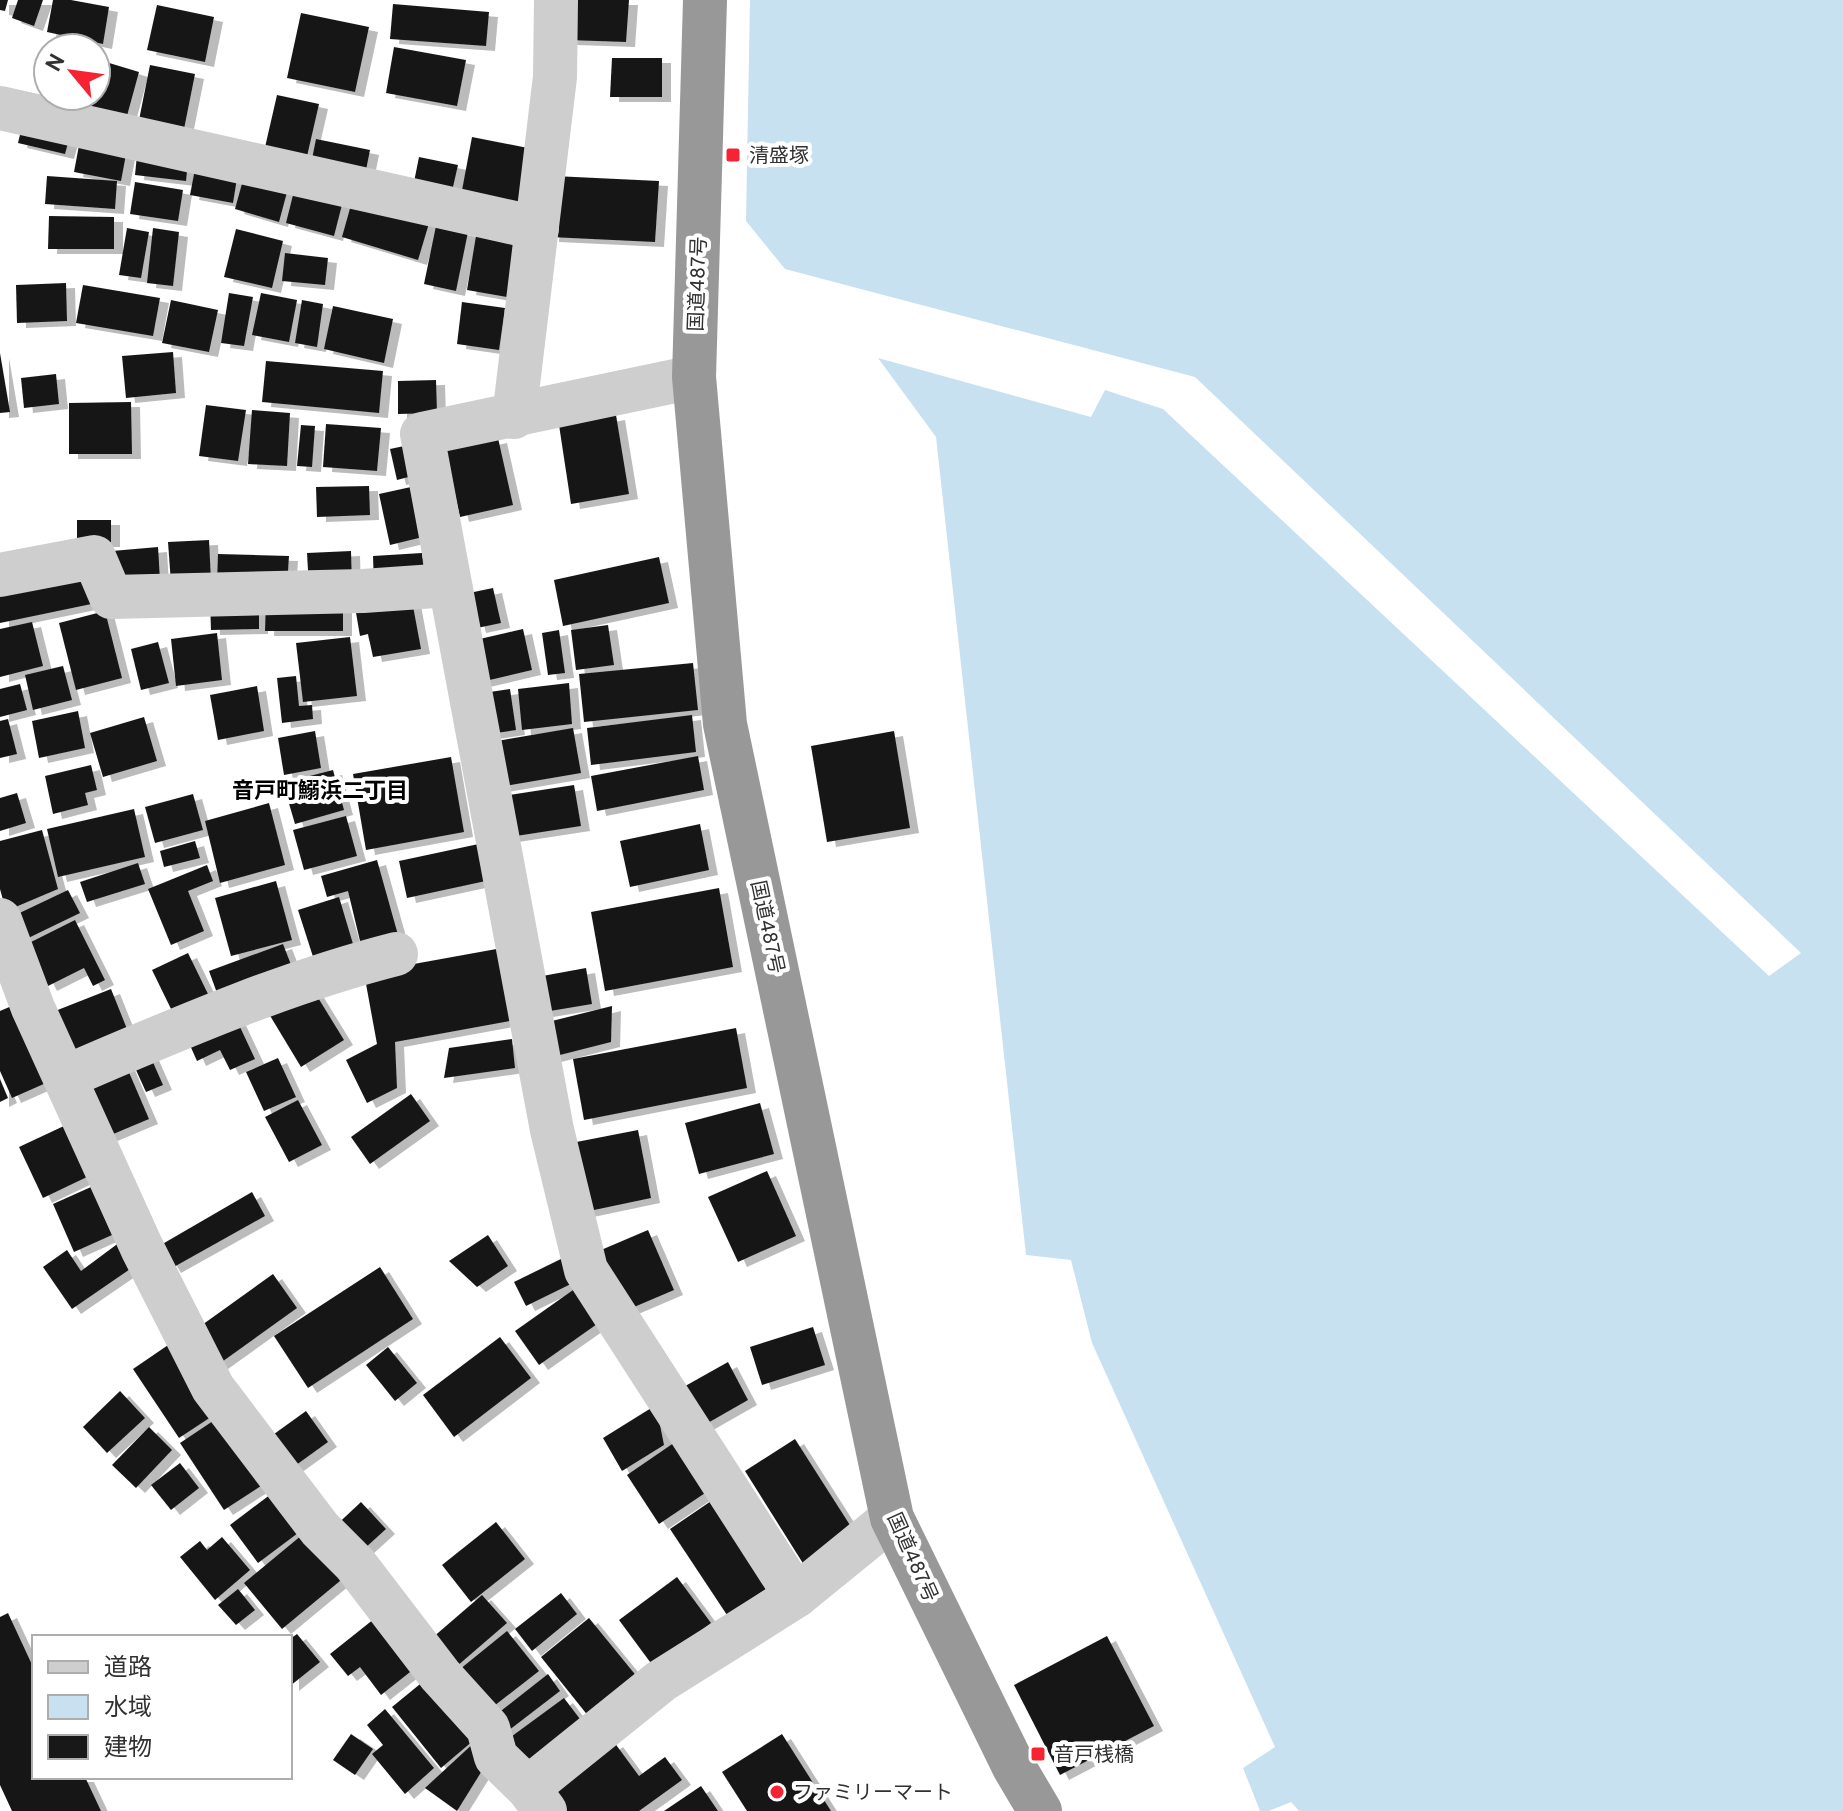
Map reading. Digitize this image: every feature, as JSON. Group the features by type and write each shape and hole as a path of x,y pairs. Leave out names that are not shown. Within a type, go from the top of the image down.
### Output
{"highway":[{"name":"国道487号","path":"705,0 694,377 725,724 892,1518 1014,1767 1040,1811"}],"street":[{"path":"514,417 555,77 556,0"},
{"path":"0,108 537,228"},
{"path":"694,377 422,434 552,1130 586,1270 796,1596"},
{"path":"0,575 94,557 111,597 363,591 449,585"},
{"path":"0,920 33,1008 142,1248 213,1388 294,1497 355,1564 440,1675 488,1728 496,1757 537,1800 661,1681 796,1596 892,1518"},
{"path":"65,1077 224,1010 356,964 396,954"}],"water":[{"path":"750,0 1843,0 1843,1811 1299,1811 1291,1802 1269,1811 1260,1811 1243,1768 1275,1747 1092,1343 1071,1260 1026,1255 936,437 878,358 1091,417 1105,390 1163,409 1769,976 1801,953 1195,377 785,269 746,221"}],"building":[{"path":"0,0 8,0 5,11 0,10"},
{"path":"18,0 43,0 34,26 12,18"},
{"path":"53,0 109,7 105,32 47,32"},
{"path":"570,0 629,0 626,42 568,40"},
{"path":"393,4 489,12 486,46 390,39"},
{"path":"157,5 214,17 205,62 147,50"},
{"path":"301,13 369,27 355,92 287,78"},
{"path":"394,47 466,60 457,106 386,93"},
{"path":"612,58 662,58 662,97 610,97"},
{"path":"112,64 139,72 125,123 87,112 112,112"},
{"path":"150,65 195,74 183,134 138,125"},
{"path":"277,95 319,104 305,165 263,156"},
{"path":"23,122 71,132 65,154 18,143"},
{"path":"472,137 533,149 520,213 460,201"},
{"path":"316,139 370,150 364,180 310,169"},
{"path":"80,140 127,149 121,181 74,172"},
{"path":"138,145 189,151 186,181 135,175"},
{"path":"419,157 458,165 450,200 412,192"},
{"path":"196,164 238,172 233,203 190,195"},
{"path":"246,169 290,181 279,222 235,209"},
{"path":"47,176 117,181 115,209 45,204"},
{"path":"554,176 659,181 655,242 550,237"},
{"path":"297,179 345,193 334,236 286,223"},
{"path":"135,182 183,190 178,221 130,214"},
{"path":"356,187 433,210 418,260 342,237"},
{"path":"49,216 114,217 114,249 48,249"},
{"path":"436,226 468,232 456,291 424,284"},
{"path":"127,228 149,232 141,278 119,275"},
{"path":"153,228 179,232 173,286 147,283"},
{"path":"236,229 283,241 272,288 224,277"},
{"path":"477,230 517,237 507,297 467,290"},
{"path":"285,253 328,258 325,285 282,281"},
{"path":"66,283 67,321 17,323 16,285"},
{"path":"83,285 160,298 153,336 76,323"},
{"path":"229,293 253,297 244,346 221,343"},
{"path":"261,293 297,300 289,342 252,335"},
{"path":"171,300 218,310 209,352 162,343"},
{"path":"302,300 323,304 317,347 295,343"},
{"path":"462,302 505,308 499,350 457,344"},
{"path":"333,306 393,319 384,363 324,349"},
{"path":"173,352 176,393 126,398 122,356"},
{"path":"0,353 10,412 0,413"},
{"path":"266,361 383,371 379,413 262,402"},
{"path":"56,374 59,404 24,408 21,378"},
{"path":"436,380 437,413 398,414 398,381"},
{"path":"131,402 132,454 69,454 69,403"},
{"path":"206,405 246,410 238,461 199,456"},
{"path":"252,410 290,413 287,466 248,464"},
{"path":"616,415 629,494 571,504 559,425"},
{"path":"326,424 381,428 377,471 323,467"},
{"path":"301,425 315,426 312,467 297,466"},
{"path":"498,438 513,505 460,517 445,450"},
{"path":"409,445 416,475 397,480 390,449"},
{"path":"420,485 431,535 390,545 379,494"},
{"path":"369,486 370,515 317,517 316,487"},
{"path":"77,520 111,520 111,542 77,542"},
{"path":"209,540 211,581 171,583 168,542"},
{"path":"158,547 160,580 115,584 112,551"},
{"path":"351,551 352,586 309,588 307,553"},
{"path":"422,553 425,584 374,587 373,556"},
{"path":"218,554 289,556 287,585 217,583"},
{"path":"659,557 669,603 563,626 554,580"},
{"path":"93,565 101,602 0,623 0,585"},
{"path":"493,588 501,623 477,628 469,593"},
{"path":"410,590 421,649 373,657 368,634 360,636 354,601"},
{"path":"266,600 343,600 343,631 265,631"},
{"path":"259,601 259,629 211,630 210,602"},
{"path":"105,611 122,678 76,690 59,623"},
{"path":"32,622 43,666 0,677 0,629"},
{"path":"608,625 614,665 576,670 571,630"},
{"path":"523,629 532,670 481,682 471,641"},
{"path":"559,630 565,673 548,675 542,633"},
{"path":"217,633 222,680 176,686 171,639"},
{"path":"350,637 357,696 303,702 296,643"},
{"path":"158,642 169,683 141,690 131,649"},
{"path":"693,663 698,710 584,722 579,674"},
{"path":"63,666 72,700 33,710 25,675"},
{"path":"296,676 299,706 312,705 313,719 282,723 277,678"},
{"path":"569,683 572,724 522,730 518,689"},
{"path":"20,684 27,710 0,717 0,689"},
{"path":"257,686 264,731 218,740 210,695"},
{"path":"510,689 516,730 489,734 483,693"},
{"path":"78,711 85,748 39,758 32,721"},
{"path":"692,715 696,752 591,765 587,728"},
{"path":"144,717 157,761 103,777 90,733"},
{"path":"8,719 17,754 0,758 0,721"},
{"path":"573,728 581,773 499,787 491,742"},
{"path":"315,731 321,768 284,775 278,738"},
{"path":"894,731 910,828 827,842 811,746"},
{"path":"698,756 704,790 597,811 591,776"},
{"path":"451,757 464,832 366,850 353,774"},
{"path":"91,765 97,790 85,793 88,805 53,814 45,776"},
{"path":"333,770 344,810 295,824 283,783"},
{"path":"574,785 581,826 503,838 497,797"},
{"path":"17,793 26,823 0,831 0,798"},
{"path":"193,794 203,830 155,843 145,807"},
{"path":"269,803 285,865 220,883 205,821"},
{"path":"134,809 145,857 58,877 47,829"},
{"path":"346,816 357,856 304,870 293,830"},
{"path":"700,824 709,870 630,887 620,841"},
{"path":"42,830 58,889 6,911 0,889 0,841"},
{"path":"195,841 200,858 164,867 160,851"},
{"path":"488,842 495,879 407,898 399,861"},
{"path":"377,860 398,935 361,945 348,891 327,897 321,876"},
{"path":"138,863 145,884 87,902 80,882"},
{"path":"207,865 213,881 188,891 204,931 171,945 148,889"},
{"path":"276,881 292,940 231,956 215,898"},
{"path":"719,888 733,967 605,991 591,912"},
{"path":"68,890 80,913 20,942 9,918"},
{"path":"339,897 356,954 316,966 298,910"},
{"path":"75,920 105,980 93,986 84,968 48,986 27,944"},
{"path":"283,944 295,975 221,1004 209,971"},
{"path":"502,948 515,1020 395,1042 397,1088 367,1103 346,1060 377,1044 364,973"},
{"path":"188,953 209,996 173,1013 152,970"},
{"path":"586,968 592,1004 532,1014 537,977"},
{"path":"309,983 344,1040 301,1067 266,1009"},
{"path":"111,989 131,1039 70,1064 50,1013"},
{"path":"21,1002 55,1079 12,1098 0,1071 0,1011"},
{"path":"612,1006 611,1042 552,1057 544,1023"},
{"path":"233,1012 255,1059 230,1070 220,1050 197,1061 185,1034"},
{"path":"736,1028 747,1088 584,1120 573,1059"},
{"path":"512,1039 515,1068 444,1078 449,1048"},
{"path":"148,1051 163,1085 146,1092 131,1059"},
{"path":"278,1058 296,1097 264,1111 246,1072"},
{"path":"125,1063 149,1119 99,1140 76,1085"},
{"path":"0,1079 8,1098 0,1102"},
{"path":"411,1094 430,1121 370,1164 351,1137"},
{"path":"298,1100 322,1145 289,1162 265,1117"},
{"path":"760,1103 774,1154 699,1174 685,1123"},
{"path":"66,1125 89,1176 43,1198 19,1147"},
{"path":"638,1130 651,1198 575,1214 561,1145"},
{"path":"767,1171 796,1236 738,1262 708,1197"},
{"path":"91,1187 112,1235 74,1252 53,1204"},
{"path":"252,1192 265,1216 172,1268 159,1246"},
{"path":"648,1230 674,1290 620,1313 594,1253"},
{"path":"488,1235 508,1266 477,1287 449,1261"},
{"path":"120,1242 136,1265 72,1309 43,1267 67,1250 81,1271"},
{"path":"569,1255 581,1279 526,1306 514,1282"},
{"path":"380,1267 413,1319 308,1388 274,1336"},
{"path":"273,1274 297,1308 212,1369 188,1335"},
{"path":"583,1283 607,1317 539,1365 515,1331"},
{"path":"813,1327 825,1365 762,1385 750,1347"},
{"path":"500,1337 531,1378 454,1437 423,1395"},
{"path":"174,1341 220,1411 179,1438 133,1369"},
{"path":"388,1347 417,1383 395,1401 366,1365"},
{"path":"728,1362 748,1400 692,1432 671,1394"},
{"path":"120,1391 145,1418 107,1453 83,1427"},
{"path":"656,1405 664,1445 622,1471 603,1438"},
{"path":"306,1411 328,1442 285,1473 263,1442"},
{"path":"222,1415 267,1482 224,1510 180,1443"},
{"path":"149,1427 172,1450 136,1488 112,1465"},
{"path":"681,1438 714,1487 659,1524 627,1475"},
{"path":"795,1439 855,1533 804,1565 745,1471"},
{"path":"180,1463 199,1488 171,1510 151,1485"},
{"path":"271,1494 298,1533 258,1563 230,1525"},
{"path":"717,1497 775,1583 727,1615 670,1529"},
{"path":"361,1502 386,1529 353,1559 329,1532"},
{"path":"496,1522 525,1559 471,1602 442,1565"},
{"path":"308,1530 346,1576 282,1629 244,1583"},
{"path":"222,1537 250,1570 215,1600 180,1557 200,1541 207,1550"},
{"path":"677,1577 711,1623 653,1666 619,1620"},
{"path":"238,1589 255,1610 236,1625 218,1605"},
{"path":"561,1593 577,1614 532,1651 515,1629"},
{"path":"482,1595 507,1623 449,1673 424,1645"},
{"path":"384,1611 424,1661 381,1695 360,1667 348,1676 330,1654"},
{"path":"8,1613 32,1665 32,1779 86,1779 101,1811 12,1811 0,1785 0,1617"},
{"path":"589,1618 638,1678 589,1717 541,1657"},
{"path":"507,1631 539,1671 485,1713 454,1674"},
{"path":"297,1634 320,1662 292,1684 292,1638"},
{"path":"1107,1636 1154,1726 1060,1775 1014,1685"},
{"path":"548,1674 560,1691 504,1734 492,1718"},
{"path":"425,1680 474,1740 441,1768 392,1707"},
{"path":"564,1698 583,1723 523,1768 504,1742"},
{"path":"385,1709 434,1768 405,1794 372,1754 383,1745 367,1725"},
{"path":"351,1734 373,1749 355,1775 333,1760"},
{"name":"ファミリーマート","path":"782,1734 831,1811 747,1811 722,1772"},
{"path":"477,1740 493,1753 457,1811 425,1788"},
{"path":"614,1742 639,1776 665,1757 682,1780 639,1811 563,1811 548,1791"},
{"path":"701,1786 718,1811 664,1811"}],"place":[{"name":"清盛塚","path":"733,155"},
{"name":"音戸桟橋","path":"1038,1754"},
{"name":"ファミリーマート","path":"777,1792"}],"district":[{"name":"音戸町鰯浜二丁目","path":"320,790"}]}
